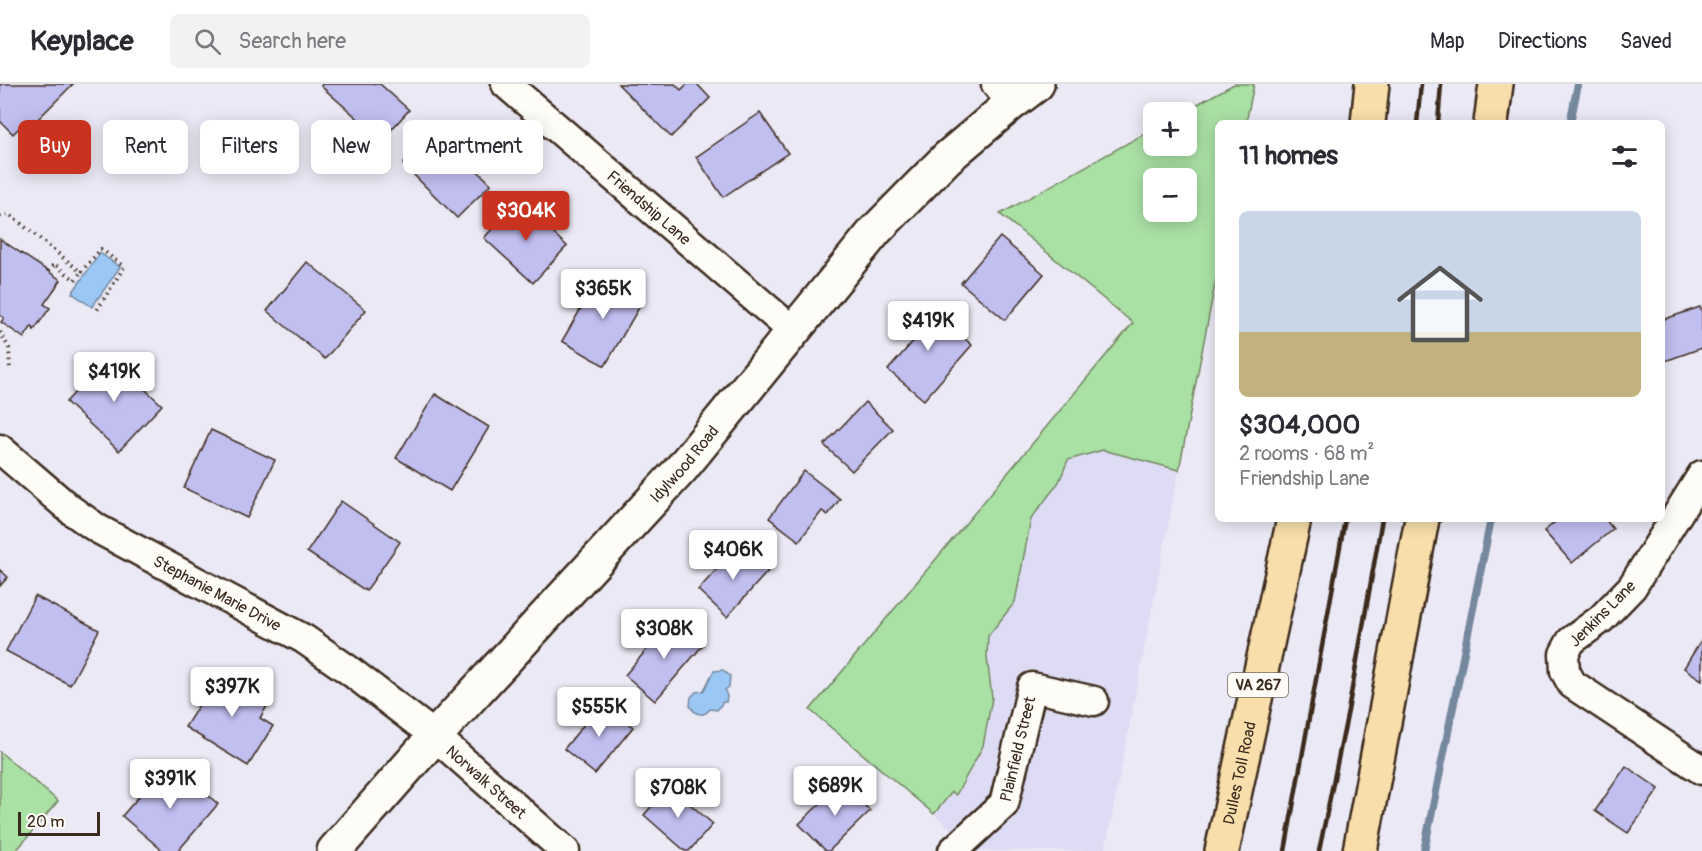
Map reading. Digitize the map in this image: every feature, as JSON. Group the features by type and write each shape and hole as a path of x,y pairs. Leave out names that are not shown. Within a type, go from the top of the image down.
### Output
{"highway":[{"path":"1368,120 1372,84"},
{"path":"1491,120 1496,84"},
{"name":"Dulles Toll Road","path":"1222,851 1293,522"},
{"path":"1360,851 1421,522"}],"main road":[{"name":"Idylwood Road","path":"334,851 435,736 681,469 875,231 947,158 1004,94 1037,84"}],"street":[{"name":"Friendship Lane","path":"506,84 793,331"},
{"name":"Stephanie Marie Drive","path":"0,449 71,510 98,529 304,639 435,736"},
{"name":"Jenkins Lane","path":"1702,475 1632,587 1601,620 1571,641 1564,654 1565,671 1572,684 1702,770"},
{"name":"Plainfield Street","path":"953,851 1004,804 1032,687 1094,700"},
{"name":"Norwalk Street","path":"435,736 566,851"}],"path":[{"path":"0,216 9,214 81,272"},
{"path":"48,271 54,264 75,280 101,249 124,267 97,310"},
{"path":"0,332 9,348 10,371"}],"shaded area":[{"path":"1103,450 1179,470 1105,851 976,851 934,814 953,792 956,795 992,698 987,657 988,636 1015,602 1031,519 1059,482 1068,460"}],"green space":[{"path":"1234,84 1254,84 1247,120 1215,120 1215,284 1179,470 1103,450 1068,460 1059,482 1031,519 1015,602 988,636 987,657 992,698 983,746 956,795 952,792 934,814 810,710 1133,323 1000,214 1143,135 1143,156 1197,156 1197,104"},
{"path":"0,752 58,801 16,851 0,851"}],"water":[{"path":"100,253 120,267 92,307 72,293"},
{"path":"723,670 730,676 729,687 725,690 726,702 723,702 717,710 710,709 702,714 697,713 690,706 691,697 696,692 703,691 714,671"}],"building":[{"path":"0,84 73,84 37,120 18,120 18,129 13,134 0,121"},
{"path":"322,84 380,84 409,110 391,130 391,120 359,120 321,86"},
{"path":"618,84 675,84 681,90 687,84 697,84 710,98 671,137"},
{"path":"760,113 788,153 723,197 696,157"},
{"path":"413,174 481,174 491,184 457,218"},
{"path":"518,201 567,246 533,283 484,238"},
{"path":"1000,237 1044,274 1005,320 961,283"},
{"path":"0,239 61,280 44,304 50,308 34,330 32,326 24,338 1,322 4,318 0,315"},
{"path":"307,262 366,310 325,359 267,311"},
{"path":"601,274 644,299 605,366 562,341"},
{"path":"922,302 972,345 924,400 888,370 915,339 901,327"},
{"path":"1700,307 1702,348 1665,361 1665,319"},
{"path":"109,356 162,405 119,451 66,402"},
{"path":"435,394 489,427 450,491 396,458"},
{"path":"865,402 893,429 852,471 824,445"},
{"path":"211,430 275,460 247,518 184,488"},
{"path":"804,471 840,499 828,515 822,511 799,541 769,518"},
{"path":"341,501 400,542 366,591 307,552"},
{"path":"1555,522 1607,522 1613,529 1572,563 1544,531"},
{"path":"739,545 768,571 727,617 698,590"},
{"path":"0,570 8,577 0,586"},
{"path":"35,596 99,630 70,685 6,651"},
{"path":"673,619 703,645 655,701 625,675"},
{"path":"1702,639 1702,680 1684,668"},
{"path":"221,670 270,701 260,718 273,726 248,766 185,727"},
{"path":"602,702 633,727 595,774 564,749"},
{"path":"169,762 218,804 178,851 163,851 122,816"},
{"path":"1626,766 1659,789 1628,833 1595,811"},
{"path":"842,782 870,811 829,851 826,851 799,824"},
{"path":"669,786 713,824 689,851 685,851 644,815"}],"waterway":[{"path":"1571,120 1578,84"},
{"path":"1424,851 1490,522"}],"railway":[{"path":"1417,120 1421,84"},
{"path":"1438,120 1441,84"},
{"path":"1285,851 1344,522"},
{"path":"1319,851 1348,711 1381,522"}]}
